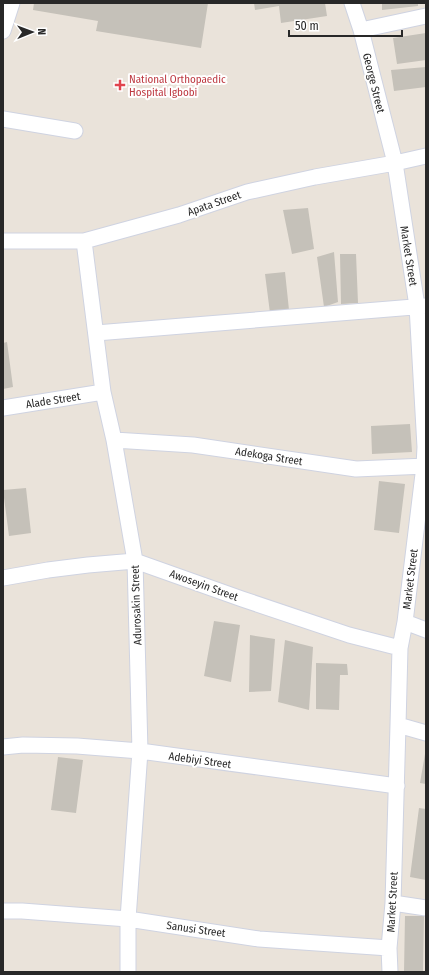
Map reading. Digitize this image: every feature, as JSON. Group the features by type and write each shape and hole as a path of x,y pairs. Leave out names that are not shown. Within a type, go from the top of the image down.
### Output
{"street":[{"path":"3,31 12,3"},
{"name":"George Street","path":"352,3 361,30 395,163"},
{"path":"424,3 426,11"},
{"path":"361,30 426,16"},
{"path":"3,119 75,131"},
{"name":"Apata Street","path":"3,242 84,241 179,215 247,192 315,177 426,156"},
{"name":"Market Street","path":"390,972 389,948 393,904 400,648 405,622 425,466 422,306 395,163"},
{"name":"Adurosakin Street","path":"84,241 103,392 114,440 135,561 140,752 128,919 128,972"},
{"path":"96,333 422,306"},
{"name":"Alade Street","path":"3,408 103,392"},
{"name":"Adekoga Street","path":"114,440 193,445 356,469 425,466"},
{"name":"Awoseyin Street","path":"3,578 48,570 135,561 349,635 400,648"},
{"path":"405,622 426,630"},
{"path":"398,726 426,733"},
{"name":"Adebiyi Street","path":"3,747 23,744 140,752 396,786"},
{"path":"393,904 426,908"},
{"name":"Sanusi Street","path":"3,911 22,911 128,919 259,939 389,948"}],"building":[{"path":"34,3 208,3 201,48 96,31 98,21 33,10"},
{"path":"254,3 325,3 327,16 281,23 279,6 255,10"},
{"path":"382,3 418,3 418,6 382,10"},
{"path":"426,33 426,60 397,64 393,38"},
{"path":"426,67 426,87 394,91 391,70"},
{"path":"308,208 314,249 292,254 283,210"},
{"path":"334,252 338,302 324,307 317,257"},
{"path":"340,254 356,254 358,303 341,304"},
{"path":"285,272 289,310 270,313 265,274"},
{"path":"7,342 13,387 3,389 3,343"},
{"path":"410,424 412,452 372,454 371,426"},
{"path":"379,481 405,484 399,533 374,530"},
{"path":"26,488 31,533 9,536 3,490"},
{"path":"214,621 240,625 231,682 204,676"},
{"path":"250,635 275,639 271,691 249,692"},
{"path":"285,640 313,647 309,710 278,702"},
{"path":"316,663 347,664 348,675 340,675 339,710 316,709"},
{"path":"426,754 426,784 420,783"},
{"path":"58,757 83,760 76,813 51,810"},
{"path":"419,808 426,809 426,880 410,877"},
{"path":"405,916 424,916 423,972 404,972"}],"place":[{"name":"National Orthopaedic Hospital Igbobi","path":"120,85"}]}
